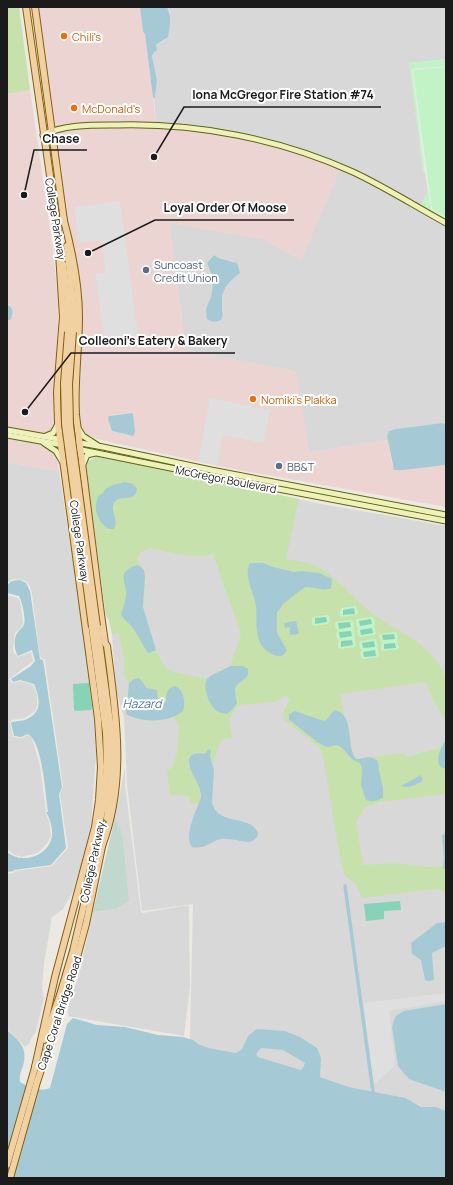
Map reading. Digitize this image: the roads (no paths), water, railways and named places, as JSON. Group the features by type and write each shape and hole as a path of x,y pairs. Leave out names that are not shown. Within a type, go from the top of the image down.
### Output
{"main road":[{"name":"College Parkway","path":"26,7 67,290 70,332"},
{"name":"College Parkway","path":"35,7 72,291 69,384 70,425 95,627 107,758 104,800 81,919 66,975 35,1067"},
{"path":"43,131 92,125 147,124 198,129 249,138 294,150 345,169 386,189 446,223"},
{"path":"35,1067 55,977 95,826 99,800 101,767 100,737 63,462 70,444 76,421 75,391 79,305 74,260 63,217"},
{"path":"45,436 53,433 57,427 58,420 57,392 63,317 57,221"},
{"path":"58,420 63,422 73,420 76,421"},
{"path":"58,420 70,444 78,454 81,462 117,728 118,767 114,806 102,846"},
{"path":"76,421 83,436 89,441 103,447"},
{"name":"McGregor Boulevard","path":"7,430 45,436 97,452 221,479 446,521"},
{"name":"McGregor Boulevard","path":"7,434 37,441 103,447 211,470 446,515"},
{"path":"37,441 51,447 56,452 61,458 65,471"},
{"path":"82,469 85,458 89,454 97,452"},
{"path":"65,471 69,464 72,463 76,464 82,469"},
{"path":"88,548 91,540"},
{"path":"74,542 80,549"},
{"path":"80,549 88,548"},
{"path":"88,548 93,555"},
{"path":"76,557 80,549"},
{"name":"College Parkway","path":"95,627 110,721 112,753 110,800 102,846"},
{"name":"Cape Coral Bridge Road","path":"10,1178 37,1082 72,976 86,924 102,846"},
{"path":"63,948 81,901 95,851"},
{"name":"Cape Coral Bridge Road","path":"7,1165 35,1067"}],"water":[{"path":"140,7 167,7 170,14 168,37 156,45 157,50 152,56 157,80 155,98 153,98"},
{"path":"214,255 237,263 240,273 231,281 224,291 222,295 222,319 214,322 207,319 206,310 213,287 211,274 207,263"},
{"path":"7,305 11,307 13,313 11,319 7,321"},
{"path":"132,413 135,432 133,436 112,431 108,419 109,416"},
{"path":"442,423 446,425 446,465 394,470 387,436 389,431"},
{"path":"125,482 135,486 137,489 136,493 133,496 117,500 114,503 113,510 116,522 114,529 108,528 98,517 96,508 97,500 99,495 107,488 112,485"},
{"path":"250,563 263,563 294,572 302,571 319,573 332,579 331,588 328,589 305,587 283,604 277,613 277,633 287,650 282,656 277,656 269,652 264,648 259,640 256,606 248,578 248,568"},
{"path":"137,565 144,570 143,607 156,650 149,653 134,630 121,614 126,596 124,575 126,571"},
{"path":"20,580 26,583 30,591 40,659 43,660 62,787 59,794 66,848 51,865 7,872 7,852 20,858 34,856 46,849 52,836 51,824 46,812 48,812 44,782 37,747 33,739 28,734 21,737 14,736 11,723 31,717 37,709 39,700 34,684 20,680 13,682 11,679 31,666 35,661 32,650 18,656 15,647 16,635 24,624 24,614 19,596 7,593 7,585 12,581"},
{"path":"296,621 299,634 290,635 290,627 285,628 284,623"},
{"path":"230,666 243,666 248,669 248,673 245,679 236,687 235,692 237,703 227,714 218,712 214,709 207,696 205,686 208,678"},
{"name":"Hazard","path":"139,678 147,688 157,690 158,702 162,704 166,701 166,694 168,690 174,686 177,687 183,696 183,711 163,720 140,719 126,714 129,683 134,679"},
{"path":"335,710 346,718 351,746 356,759 369,757 378,761 383,788 383,798 374,801 366,800 361,785 362,769 360,763 352,759 341,747 337,745 328,747 324,746 289,720 289,714 295,711 324,721"},
{"path":"446,740 446,769 440,767 438,757"},
{"path":"209,749 211,750 210,756 214,770 212,803 221,815 242,821 254,827 258,835 256,839 250,842 221,839 201,847 192,847 189,836 190,829 201,797 199,787 190,769 189,759 193,754 204,754"},
{"path":"421,775 423,780 418,783 409,787 401,786"},
{"path":"446,834 446,869 443,869 444,857 442,835"},
{"path":"446,922 446,946 432,953 434,980 425,980 421,960 412,954 411,943 437,923"},
{"path":"446,1004 446,1092 409,1079 398,1066 392,1027 396,1016 404,1011"},
{"path":"73,1018 97,1025 125,1027 158,1035 183,1037 209,1048 236,1053 242,1049 248,1036 257,1029 285,1031 300,1037 317,1048 321,1058 320,1077 349,1087 406,1098 421,1107 436,1107 446,1111 446,1178 7,1178 7,1030 19,1041 24,1050 24,1060 20,1075 20,1082 31,1088 42,1090 50,1088 67,1024","holes":["261,1048 283,1050 305,1063 303,1068 300,1070 258,1057 256,1054"]}],"waterway":[{"path":"345,886 373,1092"}],"place":[{"name":"Chili's","path":"64,36"},
{"name":"McDonald's","path":"74,108"},
{"name":"Iona McGregor Fire Station #74","path":"154,157"},
{"name":"Chase","path":"24,195"},
{"name":"Loyal Order Of Moose","path":"88,253"},
{"name":"Suncoast Credit Union","path":"146,270"},
{"name":"Nomiki's Plakka","path":"253,399"},
{"name":"Colleoni's Eatery & Bakery","path":"25,412"},
{"name":"BB&T","path":"279,466"}]}
